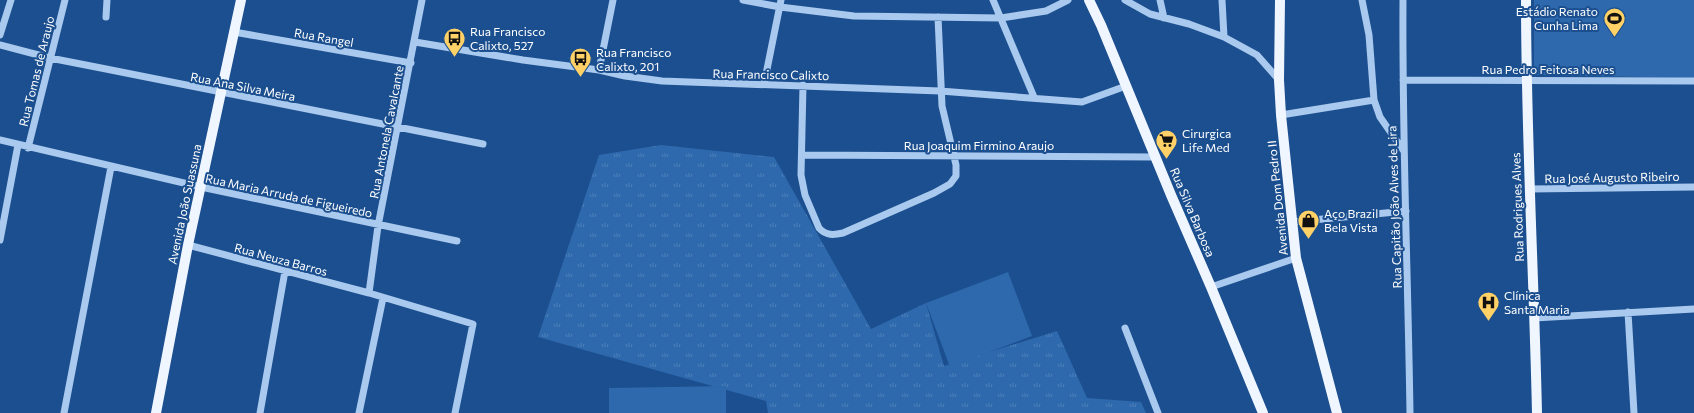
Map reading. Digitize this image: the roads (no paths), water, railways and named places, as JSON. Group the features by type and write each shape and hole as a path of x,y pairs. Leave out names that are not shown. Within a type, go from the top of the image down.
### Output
{"main road":[{"name":"Avenida João Suassuna","path":"156,413 188,245 241,0"},
{"name":"Rua Silva Barbosa","path":"1089,0 1101,25 1263,412"},
{"name":"Avenida Dom Pedro II","path":"1280,0 1279,80 1281,115 1296,258 1337,413"},
{"name":"Rua Rodrigues Alves","path":"1526,0 1526,79 1537,413"}],"street":[{"path":"0,35 11,0"},
{"name":"Rua Tomas de Araujo","path":"28,148 65,0"},
{"path":"106,17 107,0"},
{"name":"Rua Antonela Cavalcante","path":"369,293 378,226 397,126 411,63 422,0"},
{"path":"599,70 612,0"},
{"path":"743,0 781,4 854,16 1001,18 1046,11 1068,0"},
{"path":"993,0 1034,97"},
{"path":"1125,0 1139,9 1164,18 1189,24 1224,37 1257,55 1279,80"},
{"path":"1160,0 1164,18"},
{"path":"1222,0 1224,37"},
{"path":"1362,0 1368,35 1374,100 1380,117 1403,150"},
{"name":"Rua Capitão João Alves de Lira","path":"1403,0 1403,150 1406,210 1410,413"},
{"path":"764,84 781,4"},
{"path":"803,85 803,186 819,228 823,233 835,235 843,233 918,201 950,184 956,172 944,121 940,91 938,17"},
{"name":"Rua Rangel","path":"234,32 411,63"},
{"name":"Rua Francisco Calixto","path":"415,42 662,81 940,91 981,95 1034,97 1082,102 1126,86"},
{"name":"Rua Ana Silva Meira","path":"0,45 50,58 483,144"},
{"name":"Rua Pedro Feitosa Neves","path":"1402,80 1526,79 1694,81"},
{"path":"1281,115 1374,100"},
{"name":"Rua Maria Arruda de Figueiredo","path":"0,140 111,167 457,242"},
{"path":"0,240 18,145"},
{"name":"Rua Joaquim Firmino Araujo","path":"802,155 1156,157"},
{"path":"64,413 111,167"},
{"name":"Rua José Augusto Ribeiro","path":"1530,188 1694,187"},
{"path":"1292,222 1406,210"},
{"name":"Rua Neuza Barros","path":"188,245 369,293 473,324 455,413"},
{"path":"1211,287 1296,258"},
{"path":"260,413 285,271"},
{"path":"359,413 383,298"},
{"path":"1534,318 1694,309"},
{"path":"1628,312 1634,413"},
{"path":"1125,328 1158,413"}],"place":[{"name":"Estádio Renato Cunha Lima","path":"1614,38"},
{"name":"Rua Francisco Calixto, 527","path":"455,58"},
{"name":"Rua Francisco Calixto, 201","path":"580,78"},
{"name":"Cirurgica Life Med","path":"1167,160"},
{"name":"Aço Brazil Bela Vista","path":"1309,240"},
{"name":"Clínica Santa Maria","path":"1488,322"}]}
